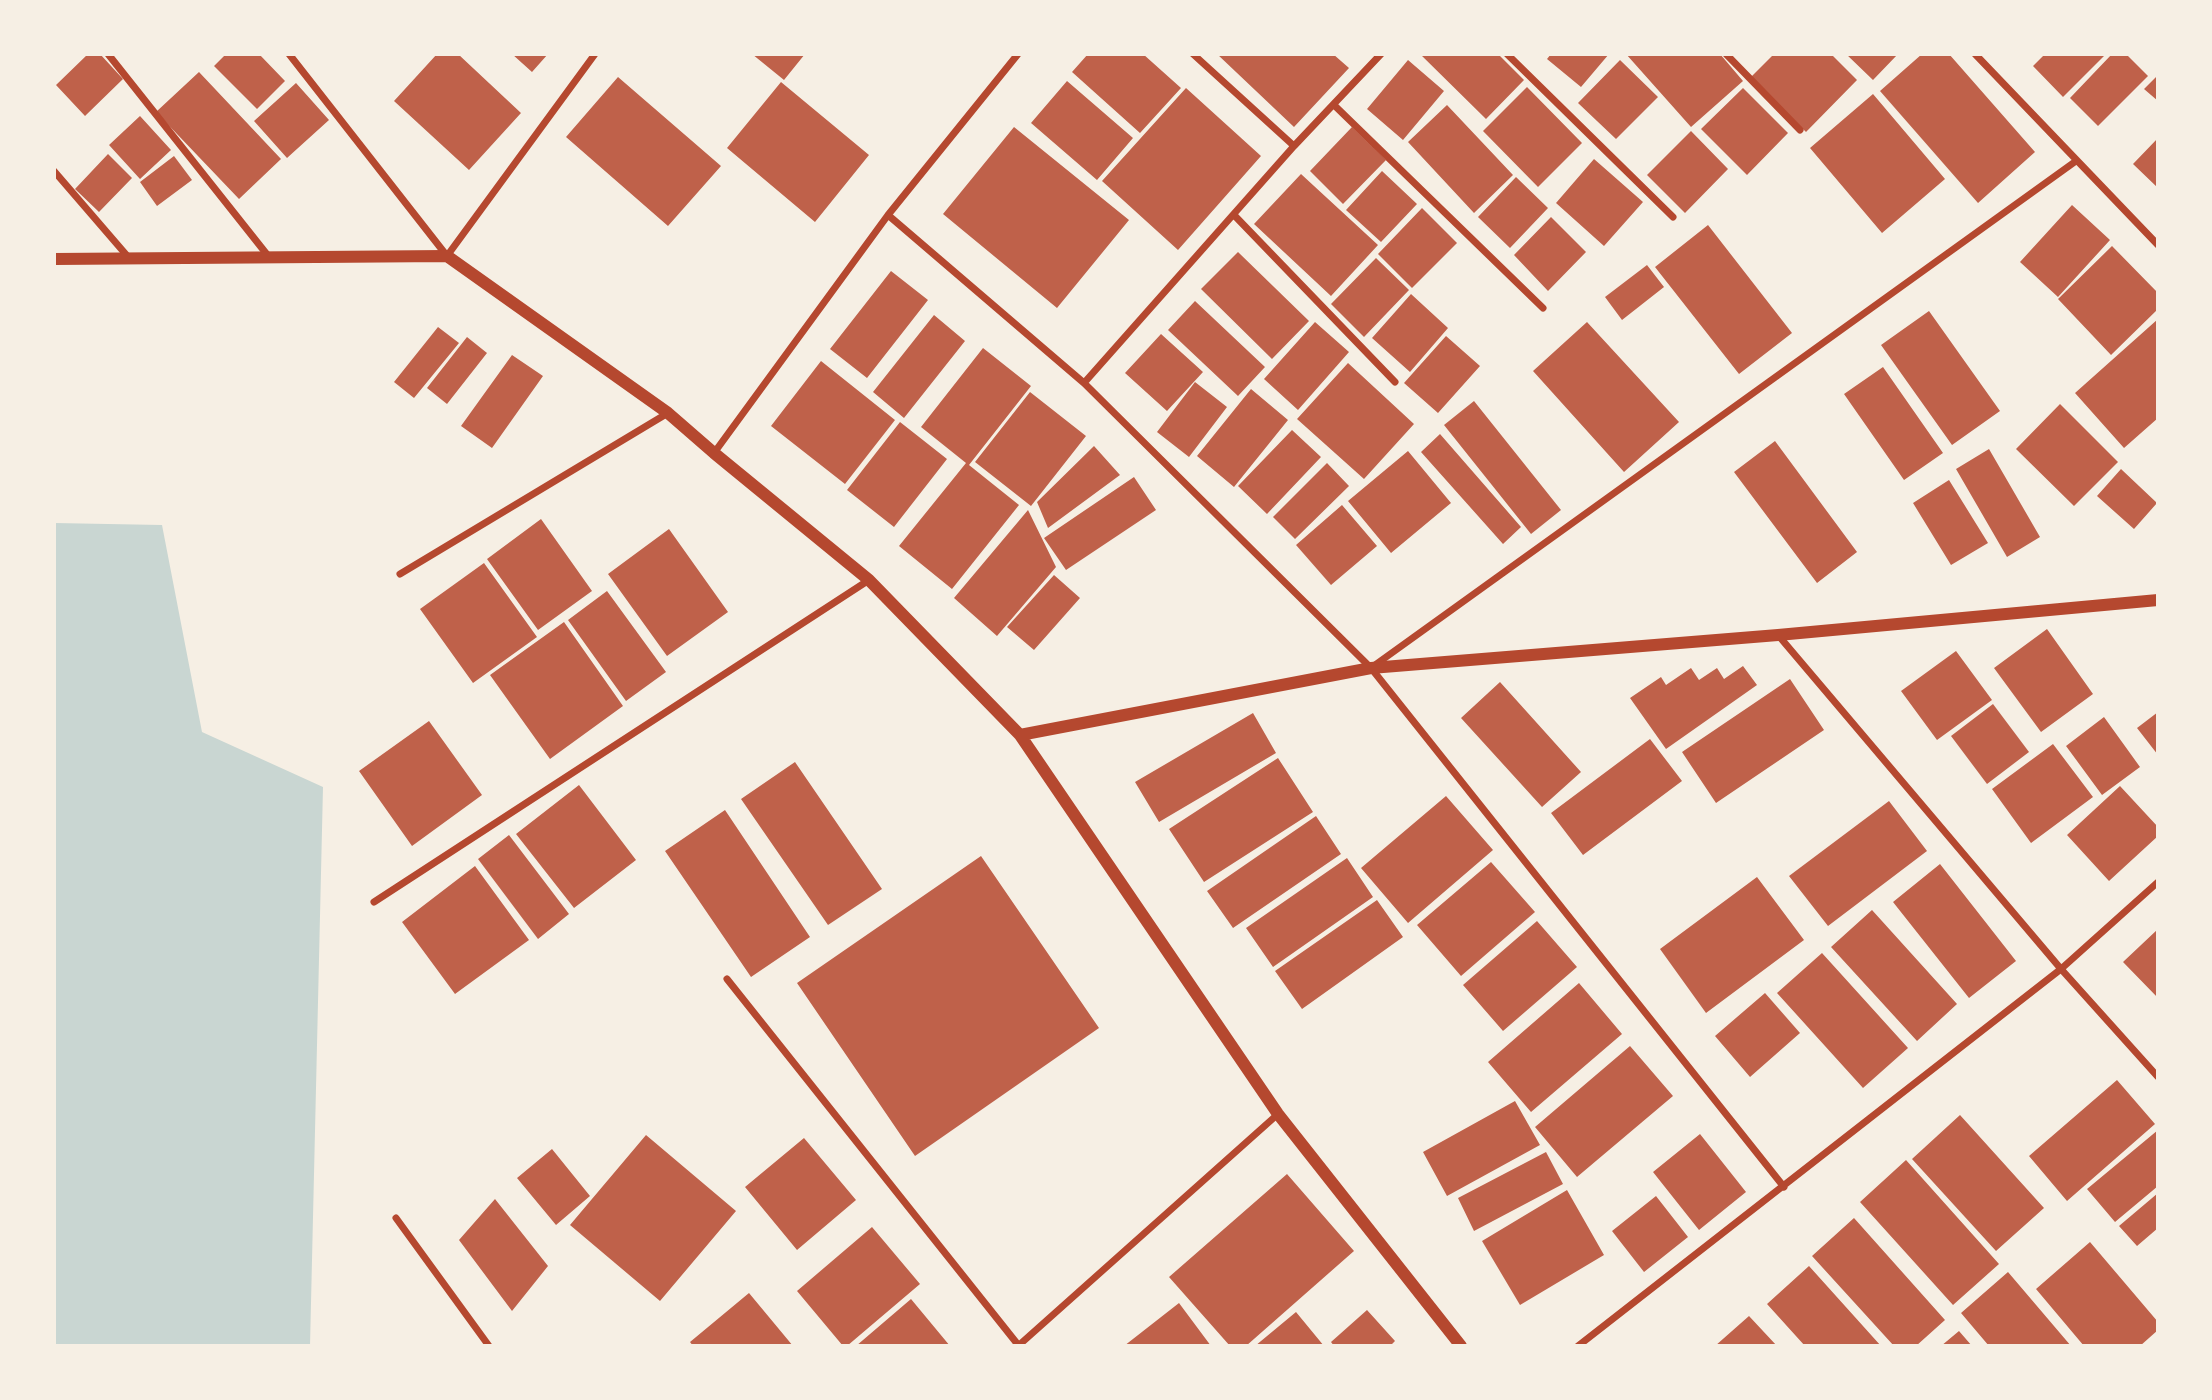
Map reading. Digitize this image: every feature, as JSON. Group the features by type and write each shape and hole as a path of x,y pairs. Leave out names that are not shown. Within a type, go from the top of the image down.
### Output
{"street":[{"path":"108,54 269,257"},
{"path":"289,54 447,256 668,413 869,580 1020,735 1278,1114 1461,1346"},
{"path":"447,256 595,54"},
{"path":"714,453 888,215 1018,54"},
{"path":"1193,54 1293,146"},
{"path":"1084,383 1293,146 1381,54"},
{"path":"1507,54 1673,217"},
{"path":"1726,54 1800,130"},
{"path":"1976,54 2158,245"},
{"path":"1334,105 1543,308"},
{"path":"1371,668 2076,161"},
{"path":"54,172 130,259"},
{"path":"888,215 1084,383 1371,668 1784,1187"},
{"path":"1234,215 1395,382"},
{"path":"54,259 447,256"},
{"path":"400,573 668,413"},
{"path":"374,902 869,580"},
{"path":"1020,735 1371,668 1778,635 2158,600"},
{"path":"1778,635 2061,969 2158,1077"},
{"path":"1578,1346 2061,969 2158,882"},
{"path":"727,979 1018,1346 1278,1114"},
{"path":"396,1218 489,1346"}],"shaded area":[{"path":"54,523 162,525 202,732 323,787 310,1346 54,1346"}],"building":[{"path":"88,54 100,54 123,79 85,116 56,85"},
{"path":"226,54 259,54 285,81 257,109 214,66"},
{"path":"437,54 458,54 521,113 469,170 394,101"},
{"path":"512,54 548,54 532,72"},
{"path":"752,54 805,54 784,80"},
{"path":"1088,54 1143,54 1181,88 1140,133 1072,72"},
{"path":"1217,54 1333,54 1349,68 1294,127"},
{"path":"1420,54 1498,54 1524,80 1486,119"},
{"path":"1551,54 1609,54 1581,87 1547,59"},
{"path":"1626,54 1720,54 1743,81 1691,127"},
{"path":"1774,54 1831,54 1857,80 1806,132 1751,77"},
{"path":"1846,54 1898,54 1873,80"},
{"path":"1922,54 1949,54 2035,152 1978,203 1880,91"},
{"path":"2045,54 2106,54 2063,97 2033,66"},
{"path":"2112,54 2126,54 2148,76 2098,126 2070,98"},
{"path":"1408,60 1444,91 1403,140 1367,109"},
{"path":"1620,60 1658,97 1616,139 1578,103"},
{"path":"199,72 281,159 239,199 156,112"},
{"path":"2158,75 2158,101 2144,89"},
{"path":"618,77 721,166 668,226 566,137"},
{"path":"1067,81 1133,138 1097,180 1031,123"},
{"path":"781,82 869,155 815,222 727,148"},
{"path":"296,83 329,120 287,158 254,121"},
{"path":"1527,87 1582,143 1538,187 1483,131"},
{"path":"1186,88 1261,156 1178,250 1102,181"},
{"path":"1743,88 1788,133 1747,175 1701,129"},
{"path":"1873,94 1945,179 1882,233 1810,148"},
{"path":"1447,105 1513,175 1474,213 1408,142"},
{"path":"140,116 171,150 140,179 109,145"},
{"path":"1014,127 1129,220 1057,308 943,214"},
{"path":"1352,127 1386,160 1343,204 1310,171"},
{"path":"1691,131 1728,169 1685,213 1647,175"},
{"path":"2158,138 2158,188 2133,164"},
{"path":"108,154 132,178 99,212 75,189"},
{"path":"174,156 192,180 157,206 140,182"},
{"path":"1594,159 1643,202 1604,246 1556,203"},
{"path":"1382,171 1417,204 1381,242 1346,210"},
{"path":"1301,174 1378,245 1331,296 1254,224"},
{"path":"1516,177 1548,208 1510,248 1478,217"},
{"path":"2072,205 2110,240 2058,297 2020,262"},
{"path":"1422,208 1457,243 1412,288 1378,254"},
{"path":"1551,217 1586,252 1548,291 1514,255"},
{"path":"1708,225 1792,333 1739,374 1655,267"},
{"path":"2112,246 2158,293 2158,309 2111,355 2058,299"},
{"path":"1238,252 1309,321 1272,359 1201,289"},
{"path":"1376,258 1409,290 1364,337 1331,304"},
{"path":"1647,265 1664,287 1622,320 1605,297"},
{"path":"891,271 928,300 867,378 830,349"},
{"path":"1411,294 1448,328 1410,372 1372,338"},
{"path":"1195,301 1265,367 1238,396 1168,330"},
{"path":"1929,311 2000,411 1952,445 1881,345"},
{"path":"934,315 965,341 904,418 873,392"},
{"path":"2158,319 2158,418 2124,448 2075,393"},
{"path":"1315,322 1349,352 1298,410 1264,379"},
{"path":"1587,322 1679,422 1624,472 1533,371"},
{"path":"438,327 459,343 414,398 394,382"},
{"path":"1161,334 1203,372 1167,411 1125,373"},
{"path":"1446,336 1480,366 1438,413 1404,383"},
{"path":"467,337 487,353 447,404 427,388"},
{"path":"983,348 1031,386 969,465 1019,505 952,589 899,546 966,463 921,427"},
{"path":"512,355 543,376 492,448 461,426"},
{"path":"821,361 895,420 845,484 771,426"},
{"path":"1348,363 1414,424 1364,479 1297,419"},
{"path":"1883,367 1943,453 1904,480 1844,394"},
{"path":"1195,382 1227,407 1189,457 1157,432"},
{"path":"1251,389 1288,420 1234,487 1197,456"},
{"path":"1030,392 1086,436 1031,506 975,462"},
{"path":"1474,401 1561,510 1531,534 1444,425"},
{"path":"2060,404 2118,462 2074,506 2016,449"},
{"path":"900,422 947,459 894,527 847,490"},
{"path":"1292,430 1321,457 1267,514 1238,486"},
{"path":"1440,434 1521,527 1503,544 1421,452"},
{"path":"1775,441 1857,552 1817,583 1734,472"},
{"path":"1094,446 1120,475 1048,528 1037,502"},
{"path":"1989,449 2040,537 2007,557 1956,469"},
{"path":"1408,451 1451,503 1391,553 1348,501"},
{"path":"1327,463 1349,486 1295,539 1273,517"},
{"path":"2121,469 2157,503 2134,529 2097,496"},
{"path":"1134,477 1156,510 1066,570 1044,538"},
{"path":"1949,480 1988,543 1951,565 1913,503"},
{"path":"1342,505 1377,546 1331,585 1296,545"},
{"path":"1028,510 1056,567 997,636 954,598"},
{"path":"541,519 592,591 538,630 487,559"},
{"path":"669,529 728,612 667,656 608,574"},
{"path":"484,563 537,637 473,683 420,609"},
{"path":"1054,575 1080,598 1034,650 1007,627"},
{"path":"607,591 666,672 626,701 568,620"},
{"path":"564,622 623,706 550,759 490,675"},
{"path":"2047,629 2093,694 2041,732 1994,668"},
{"path":"1956,651 1992,700 1937,740 1901,691"},
{"path":"1743,666 1757,685 1666,749 1630,698 1661,677 1666,685 1691,668 1699,680 1717,668 1724,679"},
{"path":"1790,679 1824,730 1716,803 1682,752"},
{"path":"1500,682 1581,772 1542,807 1461,718"},
{"path":"1993,704 2029,752 1987,784 1951,736"},
{"path":"2158,712 2158,755 2137,728"},
{"path":"1253,713 1276,753 1159,822 1135,782"},
{"path":"2104,717 2140,767 2102,795 2066,746"},
{"path":"429,721 482,795 412,846 359,771"},
{"path":"1650,739 1682,781 1583,855 1551,813"},
{"path":"2053,744 2093,797 2031,843 1992,789"},
{"path":"1278,758 1313,812 1204,882 1169,829"},
{"path":"795,762 882,889 828,925 741,799"},
{"path":"579,785 636,860 574,908 516,834"},
{"path":"2120,786 2158,827 2158,836 2109,881 2067,835"},
{"path":"1446,796 1493,850 1408,923 1361,868"},
{"path":"1889,801 1927,851 1828,926 1789,876"},
{"path":"725,810 810,937 751,977 665,851"},
{"path":"1316,816 1341,854 1233,928 1207,891"},
{"path":"509,835 569,914 538,939 478,859"},
{"path":"981,856 1099,1028 915,1156 797,983"},
{"path":"1347,858 1373,897 1273,967 1246,928"},
{"path":"1491,862 1535,912 1461,976 1417,925"},
{"path":"1940,864 2016,961 1969,998 1893,902"},
{"path":"475,866 529,940 455,994 402,922"},
{"path":"1757,877 1804,940 1706,1013 1660,949"},
{"path":"1377,900 1403,937 1302,1009 1275,971"},
{"path":"1872,910 1957,1004 1917,1041 1831,947"},
{"path":"1537,921 1577,967 1503,1031 1463,985"},
{"path":"2158,929 2158,998 2123,962"},
{"path":"1822,953 1908,1048 1863,1088 1777,993"},
{"path":"1579,983 1622,1034 1531,1112 1488,1062"},
{"path":"1765,993 1800,1033 1750,1077 1715,1036"},
{"path":"1630,1046 1673,1096 1577,1177 1535,1127"},
{"path":"2117,1080 2155,1124 2067,1201 2029,1156"},
{"path":"1515,1101 1540,1145 1447,1196 1423,1152"},
{"path":"1960,1115 2044,1208 1996,1251 1912,1159"},
{"path":"2158,1130 2158,1186 2115,1222 2087,1189"},
{"path":"1700,1134 1746,1192 1699,1230 1653,1172"},
{"path":"646,1135 736,1211 660,1301 570,1225"},
{"path":"804,1138 856,1200 797,1250 745,1187"},
{"path":"552,1149 590,1196 556,1225 517,1178"},
{"path":"1546,1152 1563,1184 1474,1231 1458,1198"},
{"path":"1906,1160 1999,1264 1953,1305 1860,1202"},
{"path":"1287,1174 1354,1251 1246,1346 1230,1346 1169,1277"},
{"path":"1567,1190 1604,1255 1520,1305 1482,1241"},
{"path":"2158,1193 2158,1228 2137,1246 2119,1226"},
{"path":"1656,1196 1688,1237 1644,1272 1612,1231"},
{"path":"495,1199 548,1266 512,1311 459,1240"},
{"path":"1854,1218 1945,1320 1916,1346 1894,1346 1812,1256"},
{"path":"872,1227 920,1284 847,1346 843,1346 797,1291"},
{"path":"2090,1242 2158,1322 2158,1330 2140,1346 2084,1346 2036,1289"},
{"path":"1809,1266 1881,1346 1805,1346 1767,1304"},
{"path":"2008,1272 2071,1346 1989,1346 1961,1313"},
{"path":"749,1293 793,1346 693,1346 690,1342"},
{"path":"911,1299 950,1346 856,1346"},
{"path":"1179,1303 1211,1346 1124,1346"},
{"path":"1367,1310 1395,1341 1390,1346 1334,1346 1331,1342"},
{"path":"1296,1312 1324,1346 1255,1346"},
{"path":"1749,1316 1777,1346 1715,1346"},
{"path":"1959,1331 1972,1346 1941,1346"}]}
